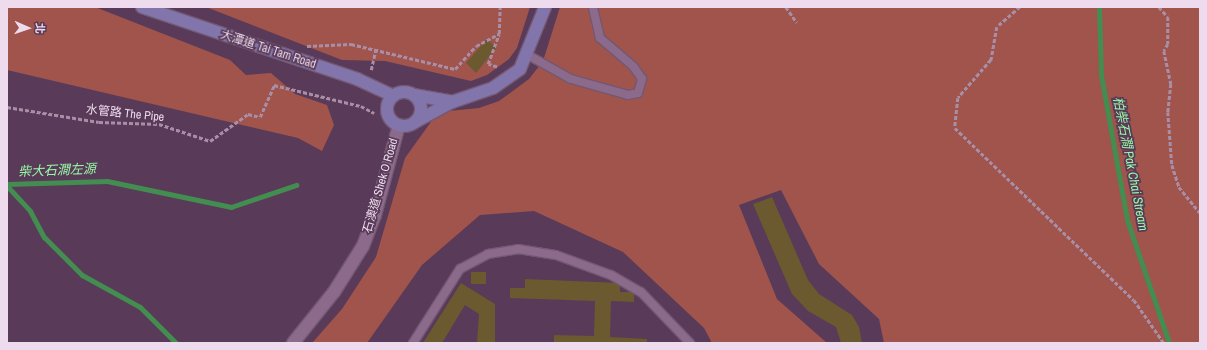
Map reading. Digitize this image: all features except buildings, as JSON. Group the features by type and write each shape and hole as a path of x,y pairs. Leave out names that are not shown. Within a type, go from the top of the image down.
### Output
{"main road":[{"name":"大潭道 Tai Tam Road","path":"142,7 357,79 393,96"},
{"path":"452,102 401,92 393,96 387,113 399,125 416,122 452,102 493,88 520,69 528,55 545,7"},
{"path":"414,95 421,108 416,122"}],"street":[{"name":"石澳道 Shek O Road","path":"293,343 337,288 363,246 375,215 399,125"}],"lane":[{"path":"528,55 571,79 628,95 638,93 642,79 634,67 600,38 593,7"},
{"path":"413,343 460,269 488,254 518,249 556,255 611,275 641,292 690,343"}],"path":[{"path":"500,7 499,34 488,64 500,67"},
{"path":"786,7 798,23"},
{"path":"1020,7 997,27 991,60 958,98 955,128 1134,300 1164,343"},
{"path":"1159,7 1168,17 1168,44 1164,51 1171,84 1168,112 1172,165 1179,187 1200,213"},
{"path":"298,47 351,44 455,69 476,46 499,34"},
{"path":"371,71 376,49"},
{"name":"水管路 The Pipe","path":"7,107 99,122 159,124 210,141 248,114 260,117 274,85 361,106 374,113"}],"shaded area":[{"path":"7,7 95,7 230,60 246,75 271,73 295,94 327,105 334,125 322,151 298,138 7,70"},
{"path":"206,7 530,7 517,48 509,59 487,75 471,81 385,61 342,60"},
{"path":"560,7 1200,7 1200,343 884,343 879,319 819,264 781,190 739,205 777,299 827,343 712,343 704,328 623,252 534,211 480,215 422,265 367,343 312,343 342,309 376,257 405,158 438,112 479,108 499,101 529,79 543,61"}],"waterway":[{"name":"柏柴石澗 Pak Chai Stream","path":"1099,7 1101,75 1127,220 1169,343"},
{"name":"柴大石澗左源","path":"7,184 107,181 231,207 296,185"},
{"path":"7,186 30,211 44,237 82,275 140,307 176,343"}]}
